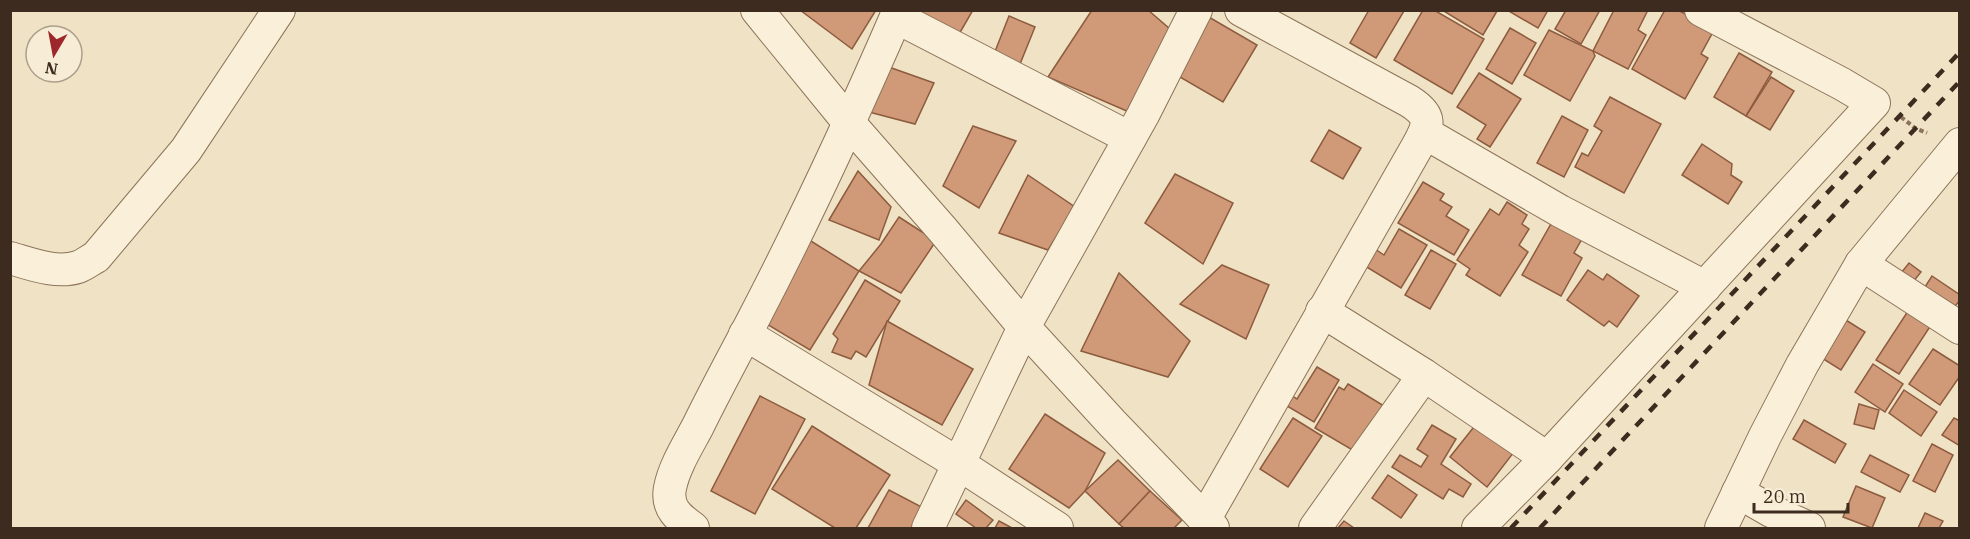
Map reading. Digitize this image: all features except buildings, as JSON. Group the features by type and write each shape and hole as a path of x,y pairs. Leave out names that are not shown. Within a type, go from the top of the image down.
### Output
{"street":[{"path":"10,258 37,266 61,269 79,267 96,257 186,150 279,10"},
{"path":"757,10 850,124 942,228 1024,327 1208,524 1322,311 1425,133 1427,119 1422,109 1241,10"},
{"path":"927,528 1024,327 1130,138 1196,10"},
{"path":"1478,528 1547,458 1874,103 1701,10"},
{"path":"693,528 677,515 669,503 670,488 687,447 850,124 897,14 1130,138"},
{"path":"1425,133 1560,211 1704,287"},
{"path":"1721,528 1802,365 1861,264 1959,146"},
{"path":"1861,264 1959,328"},
{"path":"1322,311 1424,375 1547,458"},
{"path":"745,334 959,464 1057,528"},
{"path":"1316,528 1424,375"},
{"path":"1738,492 1771,512 1809,528"}],"path":[{"path":"1874,103 1899,116 1915,128 1959,146"}],"railway":[{"path":"1511,528 1960,52"},
{"path":"1540,528 1960,81"}]}
